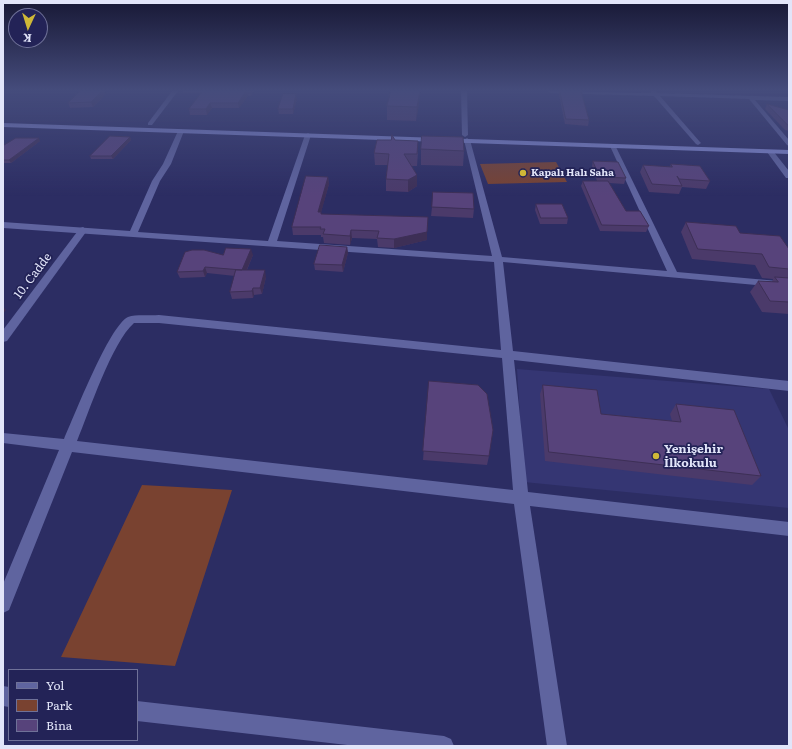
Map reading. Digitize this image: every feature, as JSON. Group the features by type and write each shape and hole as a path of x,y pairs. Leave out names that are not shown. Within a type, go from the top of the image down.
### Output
{"highway":[{"path":"31,126 308,136 466,137 613,146 789,152"},
{"path":"197,126 466,137 789,145"}],"street":[{"path":"466,126 466,137 498,259 521,498 557,746"},
{"path":"683,126 698,143"},
{"path":"774,126 789,145"},
{"path":"132,234 156,181 167,164 181,131"},
{"path":"272,243 308,136"},
{"path":"613,146 673,274"},
{"path":"771,152 789,176"},
{"path":"3,225 498,259 789,285"},
{"name":"10. Cadde","path":"3,338 83,230"},
{"path":"3,604 103,364 124,326 132,320 159,319 461,349 789,386"},
{"path":"3,438 789,530"},
{"path":"138,711 444,746"}],"shaded area":[{"name":"Yenişehir İlkokulu","path":"517,369 769,389 789,430 789,508 524,482"}],"green space":[{"name":"Kapalı Halı Saha","path":"556,162 567,182 488,184 480,164"},
{"path":"142,485 232,490 175,666 61,657"}],"building":[{"path":"392,135 395,140 418,141 417,154 404,154 417,175 408,180 386,179 389,154 374,153 377,140 391,140"},
{"path":"110,136 130,137 111,156 90,156"},
{"path":"422,136 463,137 464,151 421,149"},
{"path":"16,138 39,138 9,160 3,160 3,146"},
{"path":"593,161 618,162 626,178 600,177"},
{"path":"671,164 700,166 710,181 679,179 677,176 682,186 652,184 643,165 672,167"},
{"path":"306,176 328,177 318,212 321,212 321,214 428,217 427,232 394,239 377,238 379,231 351,230 350,236 323,234 325,229 320,229 321,227 292,227"},
{"path":"583,181 608,181 626,211 640,211 649,226 602,225"},
{"path":"433,192 473,193 474,209 432,207"},
{"path":"536,204 562,204 568,218 541,218"},
{"path":"686,222 736,226 740,233 780,236 789,249 789,269 769,267 762,254 698,249"},
{"path":"320,245 347,247 342,265 314,264"},
{"path":"226,248 251,249 242,270 205,267 203,271 177,272 185,252 192,250 204,250 223,255"},
{"path":"236,270 265,270 260,288 253,288 252,291 230,292"},
{"path":"775,277 789,278 789,302 770,301 758,281 778,282"},
{"path":"429,381 478,385 487,394 493,430 489,456 423,451"},
{"path":"543,385 597,390 601,414 681,422 676,404 734,410 761,476 549,452"}],"place":[{"name":"Kapalı Halı Saha","path":"523,173"},
{"name":"Yenişehir İlkokulu","path":"656,456"}]}
